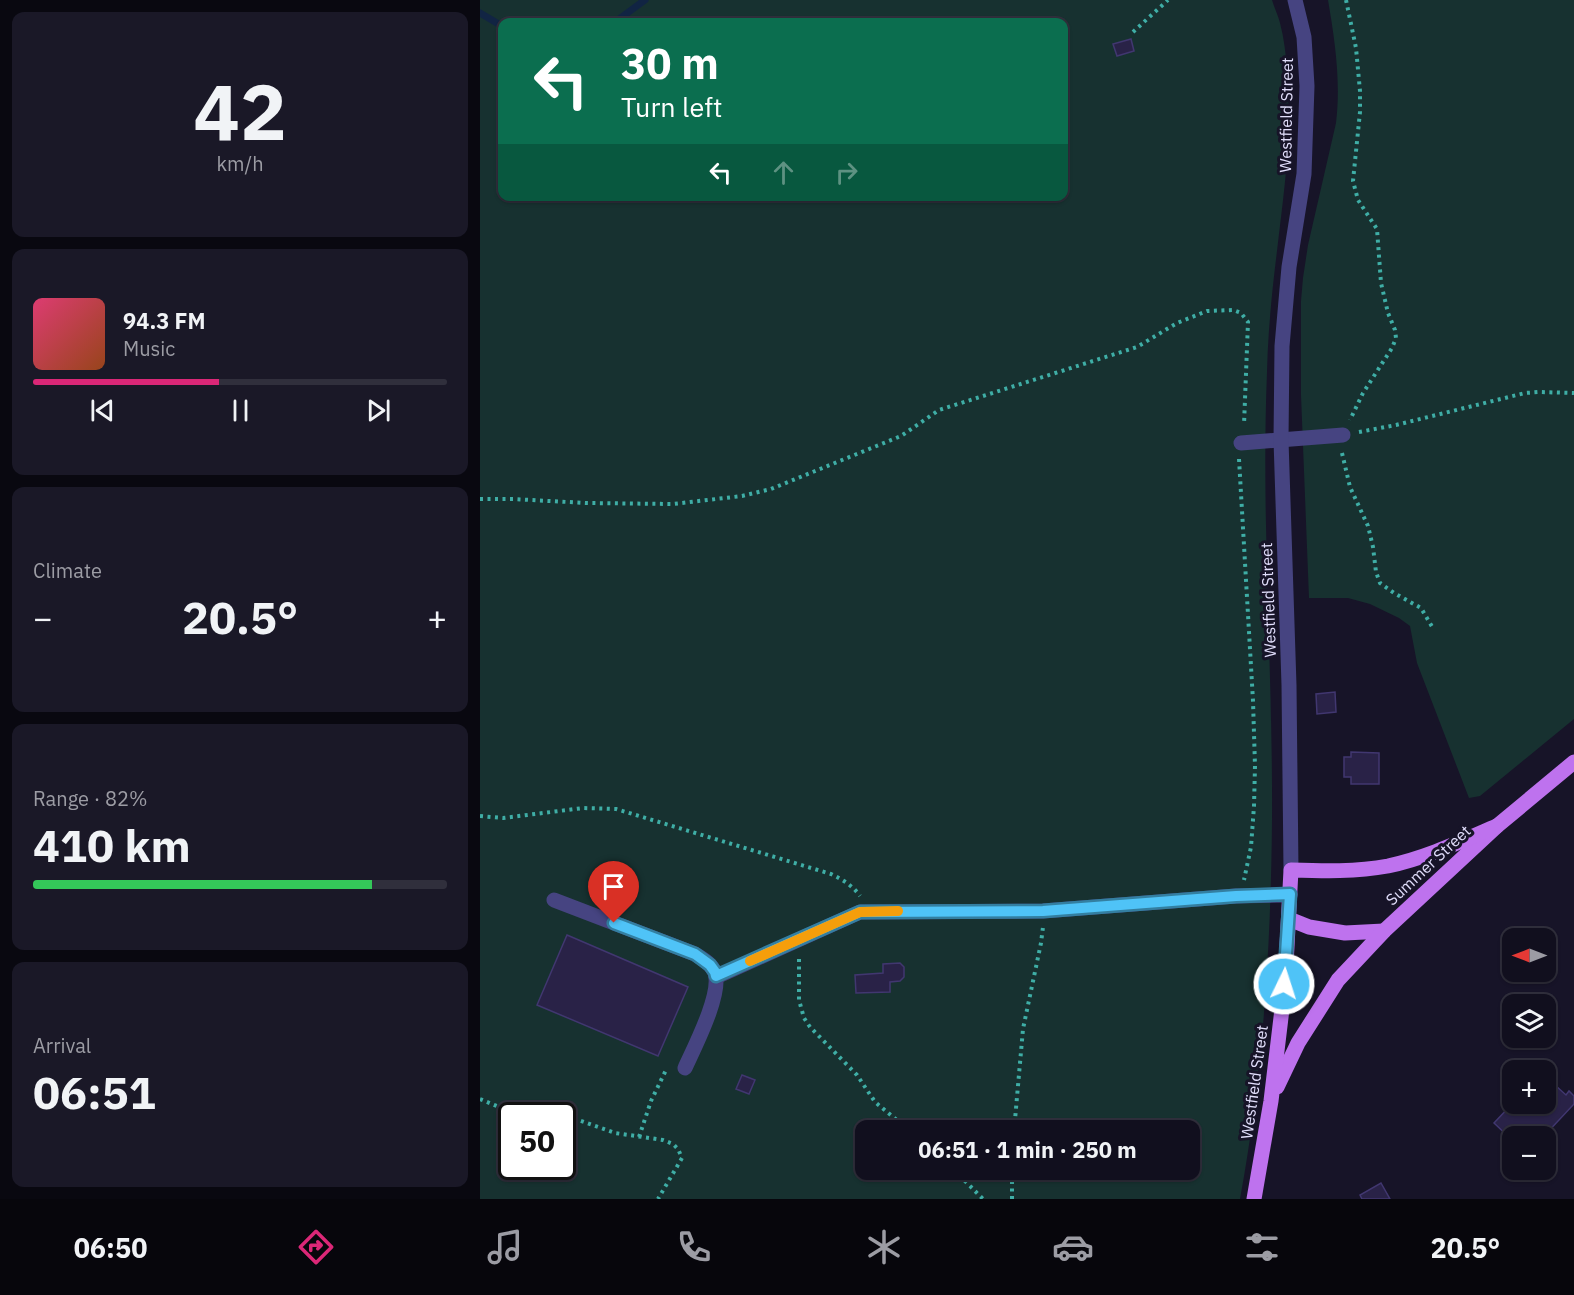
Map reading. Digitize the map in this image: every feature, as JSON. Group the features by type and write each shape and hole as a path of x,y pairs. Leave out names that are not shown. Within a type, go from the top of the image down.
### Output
{"main road":[{"name":"Summer Street","path":"1270,1101 1298,1043 1338,980 1384,931 1497,826 1574,762"},
{"name":"Summer Street","path":"1291,870 1352,870 1388,866 1431,854 1497,826"},
{"name":"Westfield Street","path":"1254,1199 1270,1101 1284,984 1291,870"},
{"name":"Summer Street","path":"1289,919 1309,927 1345,933 1384,931"}],"street":[{"name":"Westfield Street","path":"1291,870 1289,685 1281,440 1282,346 1289,267 1304,174 1307,86 1304,37 1294,0"},
{"path":"1241,443 1343,435"},
{"path":"716,976 860,912 1043,911 1290,894"},
{"path":"554,900 695,954 710,965 716,976 716,992 685,1068"}],"path":[{"path":"1133,32 1168,0"},
{"path":"1346,0 1356,48 1360,91 1353,181 1358,200 1377,229 1381,283 1396,338 1363,393 1343,435 1342,453 1350,487 1368,526 1380,584 1421,608 1434,630"},
{"path":"480,499 673,504 742,496 771,489 902,436 939,410 1137,347 1177,323 1207,311 1233,310 1241,313 1248,322 1245,422 1239,462 1253,701 1255,786 1251,847 1247,870 1236,896"},
{"path":"1343,435 1396,425 1525,393 1574,393"},
{"path":"480,816 510,817 583,808 635,814 687,832 831,874 848,882 871,911"},
{"path":"1015,1120 1023,1029 1041,943 1043,911"},
{"path":"794,941 799,955 799,1000 804,1017 810,1027 857,1075 875,1102 897,1120"},
{"path":"639,1137 651,1101 668,1067 695,1046"},
{"path":"480,1099 512,1112 559,1113 615,1133 655,1138 673,1144 681,1154 681,1162 658,1199"},
{"path":"964,1180 983,1199"},
{"path":"1012,1180 1012,1199"}],"green space":[{"path":"480,0 1272,0 1285,47 1289,116 1285,184 1269,326 1266,428 1266,540 1272,764 1268,962 1260,1058 1240,1199 480,1199"},
{"path":"1328,0 1574,0 1574,719 1480,796 1469,798 1417,663 1410,626 1370,604 1348,598 1309,598 1301,395 1301,301 1308,245 1336,123 1338,77"}],"building":[{"path":"1131,39 1134,51 1117,56 1113,44"},
{"path":"1335,692 1336,712 1317,714 1316,694"},
{"path":"1351,752 1379,753 1379,784 1351,784 1351,777 1344,777 1344,757 1351,757"},
{"path":"567,935 688,987 658,1056 537,1005"},
{"path":"900,963 904,967 904,977 900,981 890,982 890,992 856,993 855,975 883,973 883,964"},
{"path":"742,1075 755,1080 749,1094 736,1089"},
{"path":"1556,1086 1566,1095 1569,1091 1574,1096 1574,1104 1553,1126 1502,1126 1502,1131 1494,1123 1502,1114 1556,1114"},
{"path":"1381,1183 1390,1199 1362,1199 1360,1195"}],"waterway":[{"path":"620,18 645,0"},
{"path":"480,13 498,24"}],"slow traffic":[{"path":"750,961 860,912 898,911"}],"route":[{"path":"614,923 695,954 710,965 716,976 860,912 1043,911 1290,894 1284,984"}]}
